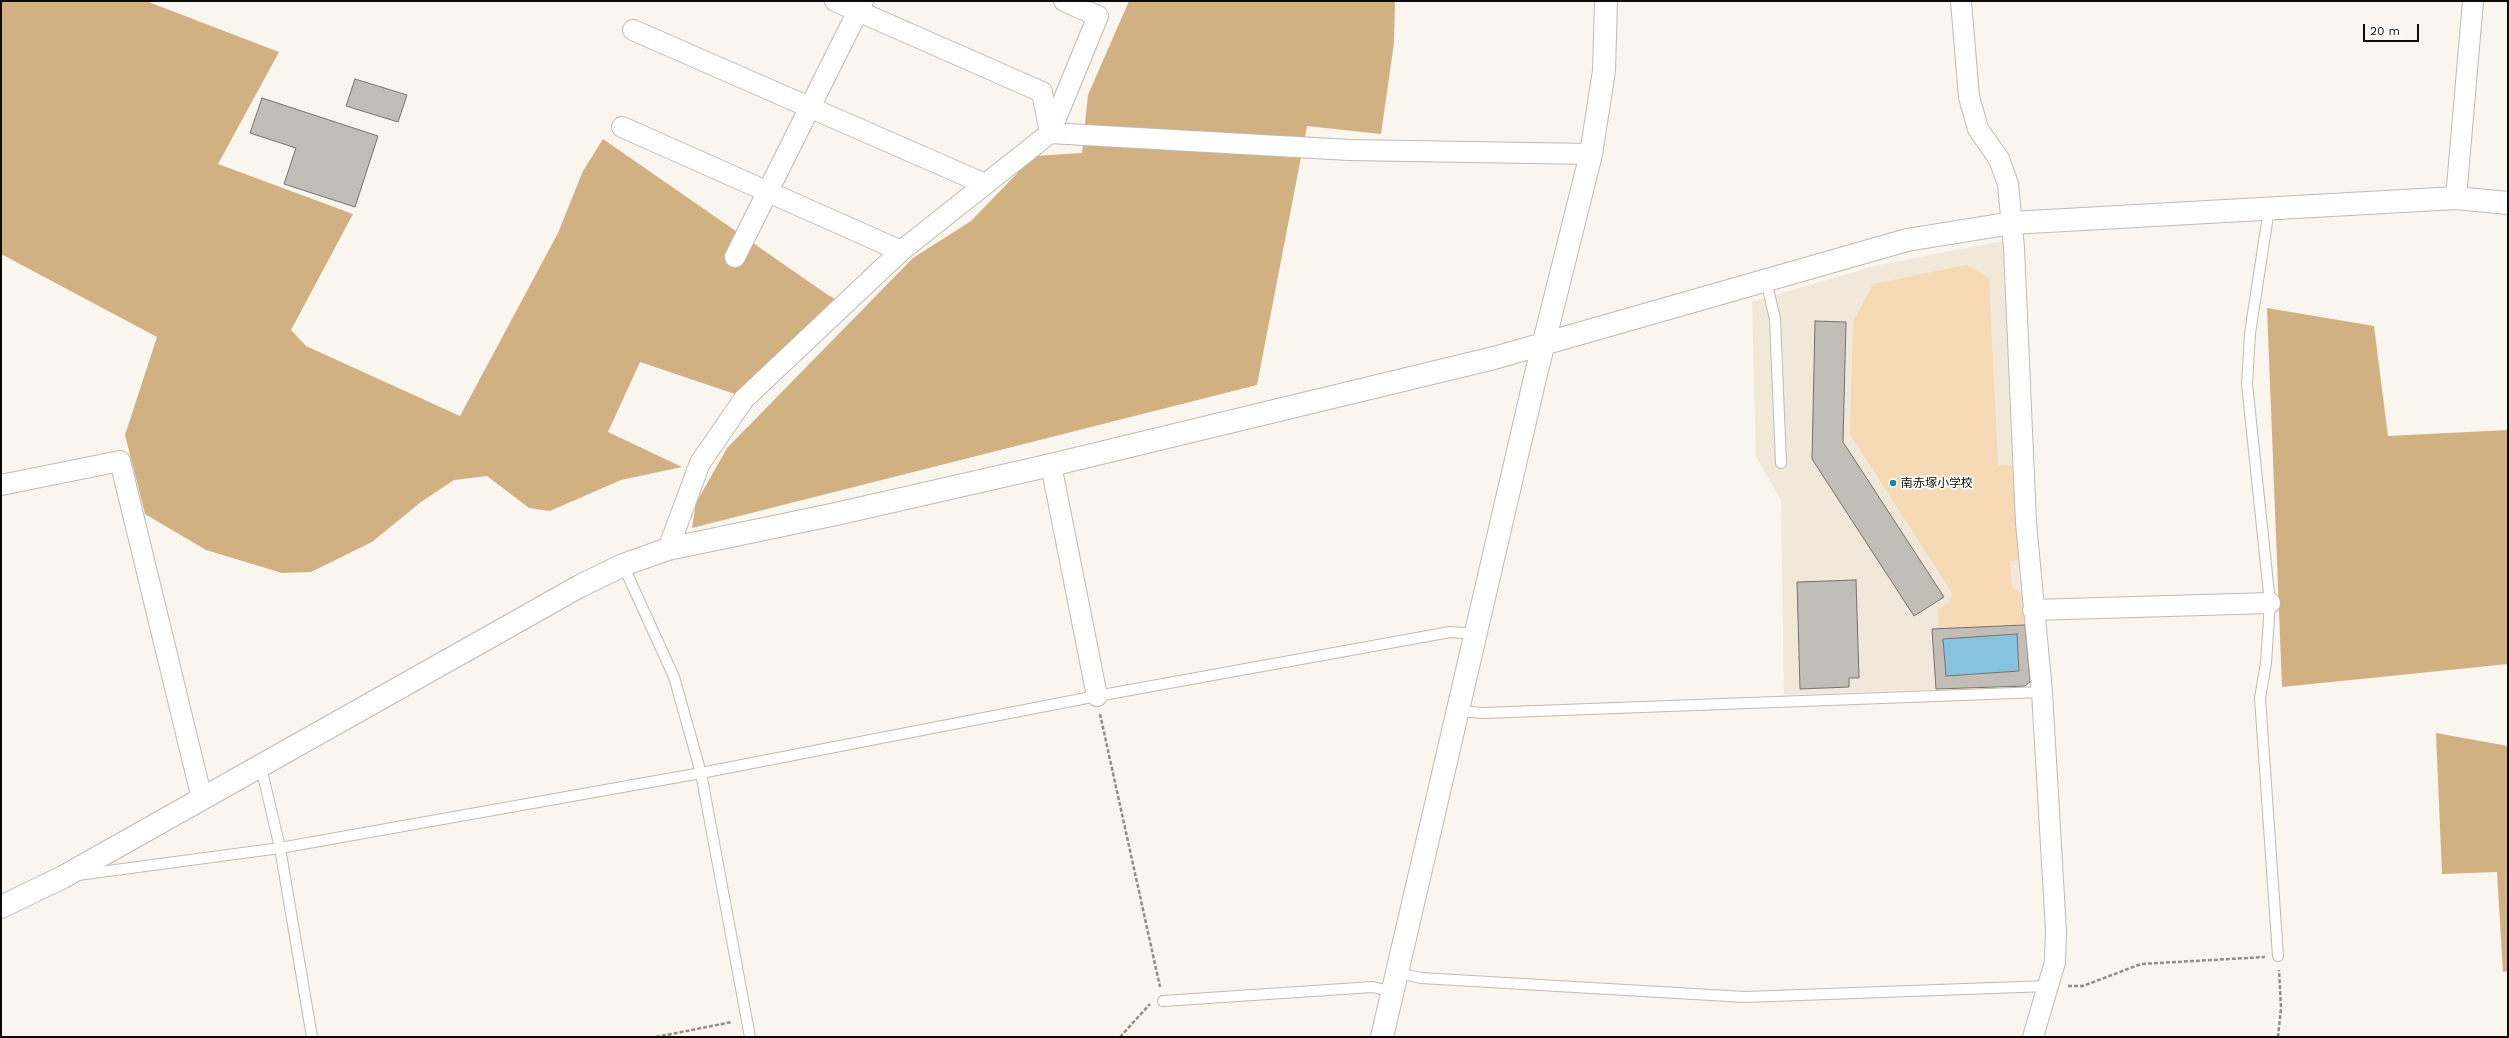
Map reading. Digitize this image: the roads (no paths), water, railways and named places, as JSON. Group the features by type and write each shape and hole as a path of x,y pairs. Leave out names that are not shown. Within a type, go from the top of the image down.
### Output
{"street":[{"path":"835,1 860,6 1042,92 1050,133"},
{"path":"668,549 700,463 744,399 900,251 1050,133 1098,16 1064,1"},
{"path":"1382,1037 1544,344 1591,154 1604,71 1606,1"},
{"path":"1961,1 1969,97 1978,129 2001,165 2008,184 2012,223 2021,369 2026,523 2033,610 2042,692 2056,931 2054,962 2033,1037"},
{"path":"2456,198 2473,1"},
{"path":"735,257 860,6"},
{"path":"633,30 985,184"},
{"path":"622,127 768,190 900,251"},
{"path":"1050,133 1349,150 1591,154"},
{"path":"1,907 62,877 580,586 622,565 668,549 836,514 1051,465 1494,358 1907,240 2012,223 2456,198 2508,204"},
{"path":"1,485 120,461 202,799"},
{"path":"1051,465 1096,696"},
{"path":"2033,610 2270,603"}],"lane":[{"path":"2269,209 2250,333 2247,384 2270,603 2266,663 2260,698 2278,956"},
{"path":"1766,280 1775,319 1781,463"},
{"path":"622,565 674,678 701,773 750,1037"},
{"path":"62,877 280,848 701,773 1096,696 1450,632 1477,634"},
{"path":"1458,711 1483,713 2042,692"},
{"path":"260,767 280,848 312,1037"},
{"path":"1163,1001 1373,987 1421,978 1745,997 2048,986"}],"water":[{"path":"2017,634 2019,671 1946,676 1943,639"}],"place":[{"name":"南赤塚小学校","path":"1893,483"}]}
